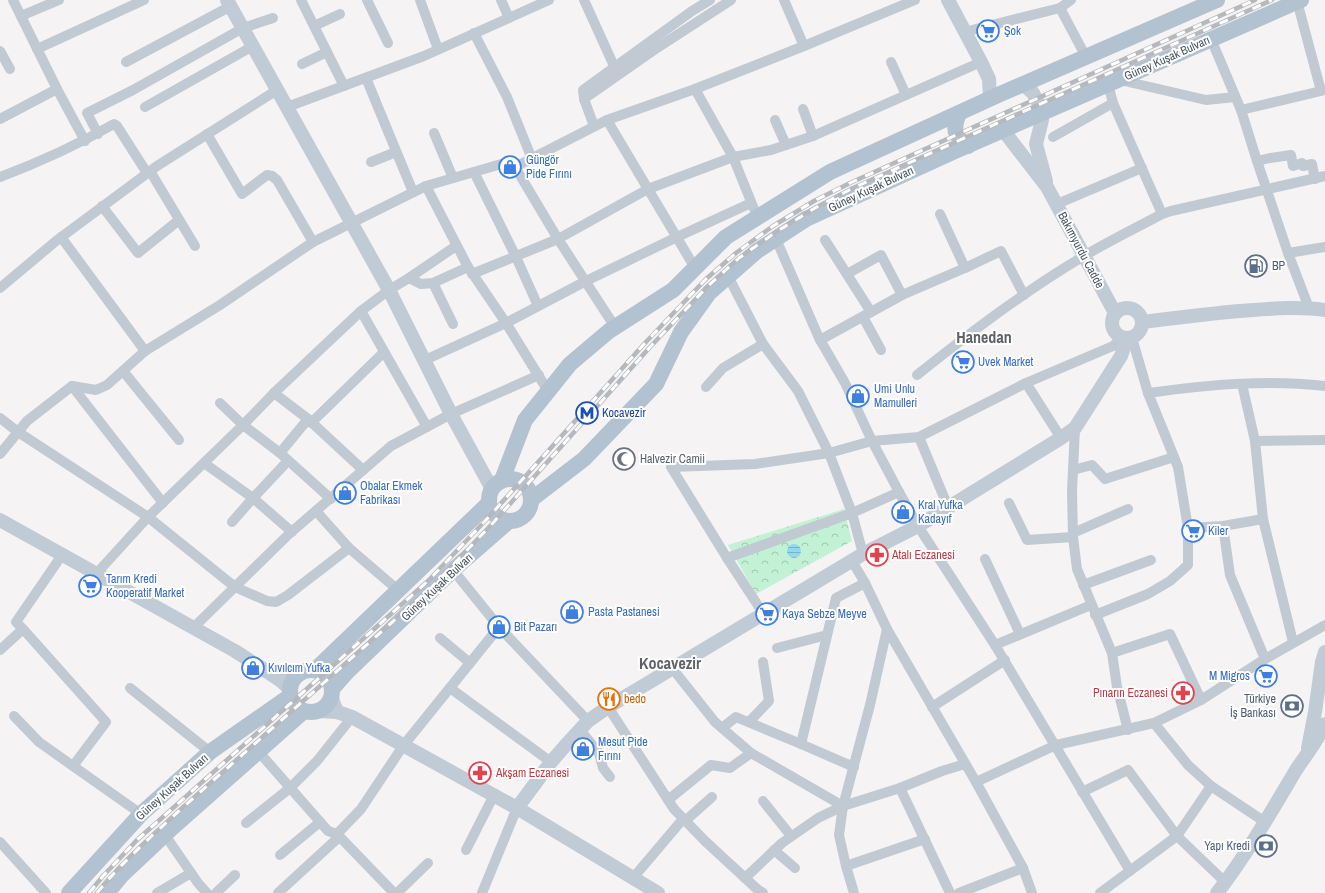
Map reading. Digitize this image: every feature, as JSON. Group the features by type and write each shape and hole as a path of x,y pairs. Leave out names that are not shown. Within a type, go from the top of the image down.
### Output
{"main road":[{"path":"948,0 964,32 982,62 997,96"},
{"name":"Güney Kuşak Bulvarı","path":"532,499 584,459 656,384 681,332 708,293 757,251 776,238 806,219 1041,113 1299,1"},
{"name":"Güney Kuşak Bulvarı","path":"315,670 451,539 494,491 525,420 570,364 615,327 672,290 755,210 830,172 1207,2"},
{"path":"229,3 389,290 451,414 494,491 492,510 496,516 502,520 510,521 517,520 528,512 532,499 527,486 522,482 509,478 494,491"},
{"path":"1023,84 1033,94 1041,108 1042,120 1036,144 1047,187"},
{"path":"959,113 955,131 959,140 968,146"},
{"path":"1003,130 1047,187"},
{"name":"Bakımyurdu Cadde","path":"1047,187 1115,313"},
{"path":"516,808 551,762 584,726 608,707 857,557 918,526 1075,428 1121,356 1127,338 1140,332 1142,322 1138,313 1130,308 1120,309 1112,317 1112,328 1114,332 1127,338"},
{"path":"1142,322 1263,309 1309,308 1325,310"},
{"path":"0,520 193,628 289,685 293,702 298,708 311,711 337,712 352,717 494,795 658,893"},
{"name":"Güney Kuşak Bulvarı","path":"332,693 347,672 453,570 510,521"},
{"path":"1307,752 1325,652"},
{"path":"289,685 301,672 315,670 322,672 330,683 337,712"},
{"name":"Güney Kuşak Bulvarı","path":"69,893 141,814 210,752 289,685"},
{"path":"107,893 122,875 258,751 311,711 324,707 332,693"},
{"path":"1221,888 1265,822 1307,752 1321,734 1325,724"}],"street":[{"path":"13,0 57,89 86,141"},
{"path":"21,16 59,0"},
{"path":"37,49 144,0"},
{"path":"301,0 344,86"},
{"path":"367,0 388,43"},
{"path":"420,0 438,49"},
{"path":"501,0 509,18"},
{"path":"584,0 614,66"},
{"path":"594,126 584,99 583,90 614,66 710,0"},
{"path":"584,99 657,48 730,0"},
{"path":"784,0 804,46"},
{"path":"515,167 607,120 695,90 915,0"},
{"path":"964,32 1060,8 1071,0"},
{"path":"287,107 366,78 438,49 545,1"},
{"path":"1242,110 1321,91 1322,86 1299,1"},
{"path":"126,62 229,3"},
{"path":"1060,8 1086,57"},
{"path":"314,26 340,14"},
{"path":"98,134 87,113 133,90 243,28 273,18"},
{"path":"474,33 507,97 532,159"},
{"path":"1211,39 1235,97 1242,110 1257,161 1288,253 1309,308"},
{"path":"145,107 253,46"},
{"path":"0,51 10,69"},
{"path":"302,64 327,52"},
{"path":"891,62 906,95"},
{"path":"410,278 421,284 433,283 516,257 558,239 648,189 733,157 771,150 813,136 982,62"},
{"path":"366,78 413,192"},
{"path":"1162,214 1113,103 1113,82 1206,100 1235,97"},
{"path":"0,119 57,89"},
{"path":"0,288 60,237 149,172 277,90"},
{"path":"425,360 506,323 586,281 677,237 755,210 733,157 695,90"},
{"path":"1053,137 1113,103"},
{"path":"803,109 813,136"},
{"path":"607,120 695,268"},
{"path":"775,120 786,145"},
{"path":"0,177 40,162 86,141 114,124 117,126 149,172 195,246"},
{"path":"434,133 453,178"},
{"path":"208,134 242,194 267,175 272,176 277,180 313,242"},
{"path":"371,162 396,152"},
{"path":"917,375 979,326 1024,295 1084,256 1162,214 1320,177 1312,164 1303,166 1302,163 1293,166 1291,155 1257,161"},
{"path":"0,454 27,422 72,386 96,390 107,385 145,351 220,305 313,242 426,186 508,162 515,167 558,239 615,327"},
{"path":"1057,204 1142,168"},
{"path":"474,172 516,257 538,306"},
{"path":"426,186 470,271 506,323 548,391"},
{"path":"102,206 138,253 179,220"},
{"path":"940,214 965,268"},
{"path":"60,237 145,351"},
{"path":"776,238 820,340 846,383 872,441 899,492 918,526 1005,660 1130,872"},
{"path":"825,240 847,274 867,314 881,350"},
{"path":"96,574 148,517 360,311 456,246"},
{"path":"1288,253 1325,247"},
{"path":"820,340 902,295 1001,251 1024,295"},
{"path":"847,274 881,256 902,295"},
{"path":"728,276 763,344 798,391 829,453 852,513 857,557 865,583 886,629 976,782 1023,868 1032,893"},
{"path":"433,283 453,324"},
{"path":"360,311 427,427"},
{"path":"763,613 671,467 755,464 829,453 872,441 919,437 1026,383 1114,346 1127,338 1178,467 1188,528 1188,565 1170,581 1148,594 1095,615"},
{"path":"706,387 723,368 763,344"},
{"path":"280,453 310,421 384,352"},
{"path":"123,371 179,440"},
{"path":"193,628 292,532 391,446 451,414 538,375"},
{"path":"1026,383 1061,438"},
{"path":"1148,392 1194,386 1242,384 1298,383 1325,386"},
{"path":"1242,384 1255,441 1263,519 1293,642"},
{"path":"72,386 163,503"},
{"path":"274,393 310,421 363,470"},
{"path":"220,403 331,498"},
{"path":"0,418 18,432 148,517 235,587 267,601 276,602 288,595 349,548"},
{"path":"1075,428 1073,470 1073,535 1077,569 1112,653 1117,687 1128,730"},
{"path":"919,437 948,507"},
{"path":"1255,441 1325,440"},
{"path":"1073,470 1092,465 1104,479 1174,457"},
{"path":"204,463 253,498 292,532"},
{"path":"232,522 284,465"},
{"path":"727,558 852,513 899,492"},
{"path":"1009,503 1027,540 1073,535 1128,509"},
{"path":"316,511 349,548 398,591"},
{"path":"1188,528 1223,526 1263,519"},
{"path":"1223,526 1230,575 1264,659"},
{"path":"62,555 16,622 106,722 72,766"},
{"path":"985,559 1020,634"},
{"path":"1083,585 1151,560"},
{"path":"453,570 499,627 584,726 599,753 603,768 610,777"},
{"path":"801,744 836,598 865,583"},
{"path":"995,645 1091,605"},
{"path":"976,782 1056,745 1154,723 1201,700 1264,659 1325,625"},
{"path":"278,893 338,835 361,809 403,746 499,627"},
{"path":"0,650 23,629"},
{"path":"854,893 839,835 843,806 870,706 886,629"},
{"path":"1112,653 1170,634 1201,700"},
{"path":"777,648 827,635"},
{"path":"440,638 470,663"},
{"path":"932,707 1005,660"},
{"path":"748,722 768,701 763,662"},
{"path":"672,668 715,722 751,753 843,806"},
{"path":"130,688 210,752"},
{"path":"450,688 551,762"},
{"path":"608,707 674,809 705,841 763,893"},
{"path":"14,716 39,742 141,814"},
{"path":"246,823 290,788 317,761 352,717"},
{"path":"722,728 736,717 854,767"},
{"path":"1154,723 1188,765 1211,786 1265,822"},
{"path":"258,751 328,831 338,835 396,893 428,863"},
{"path":"668,800 711,765 730,768 751,753"},
{"path":"745,878 791,836 818,818 843,806 900,788 942,771 965,764"},
{"path":"1082,792 1128,770 1177,836 1221,888"},
{"path":"1100,893 1177,836 1211,786"},
{"path":"900,788 950,893"},
{"path":"466,850 494,795"},
{"path":"633,878 684,820 712,797"},
{"path":"762,801 791,836"},
{"path":"482,893 516,808"},
{"path":"280,855 320,822"},
{"path":"165,835 191,873 207,893"},
{"path":"846,866 924,839"},
{"path":"0,842 46,893"},
{"path":"774,850 795,868"},
{"path":"959,893 1023,868"},
{"path":"157,893 191,873"},
{"path":"216,893 235,875"}],"green space":[{"path":"844,509 852,541 756,594 728,545"}],"water":[{"path":"791,544 797,544 801,548 801,554 797,558 791,558 787,554 787,548"}],"railway":[{"path":"89,893 137,840 428,581 486,520 645,343 706,279 736,253 773,226 814,201 850,183 1255,0"},
{"path":"97,893 148,839 432,587 492,524 651,346 708,286 739,258 776,232 815,208 853,188 1272,0"}],"place":[{"name":"Şok","path":"988,31"},
{"name":"Güngör Pide Fırını","path":"510,167"},
{"name":"BP","path":"1256,266"},
{"name":"Uvek Market","path":"963,362"},
{"name":"Umi Unlu Mamulleri","path":"858,396"},
{"name":"Kocavezir","path":"587,413"},
{"name":"Halvezir Camii","path":"624,459"},
{"name":"Obalar Ekmek Fabrikası","path":"345,493"},
{"name":"Kral Yufka Kadayıf","path":"903,512"},
{"name":"Kiler","path":"1193,531"},
{"name":"Atalı Eczanesi","path":"877,555"},
{"name":"Tarım Kredi Kooperatif Market","path":"90,586"},
{"name":"Pasta Pastanesi","path":"572,612"},
{"name":"Kaya Sebze Meyve","path":"767,614"},
{"name":"Bit Pazarı","path":"499,627"},
{"name":"Kıvılcım Yufka","path":"253,668"},
{"name":"M Migros","path":"1266,676"},
{"name":"Pınarın Eczanesi","path":"1183,693"},
{"name":"bedo","path":"609,699"},
{"name":"Türkiye İş Bankası","path":"1292,706"},
{"name":"Mesut Pide Fırını","path":"583,749"},
{"name":"Akşam Eczanesi","path":"480,773"},
{"name":"Yapı Kredi","path":"1266,846"}],"district":[{"name":"Hanedan","path":"984,337"},
{"name":"Kocavezir","path":"670,663"}]}
